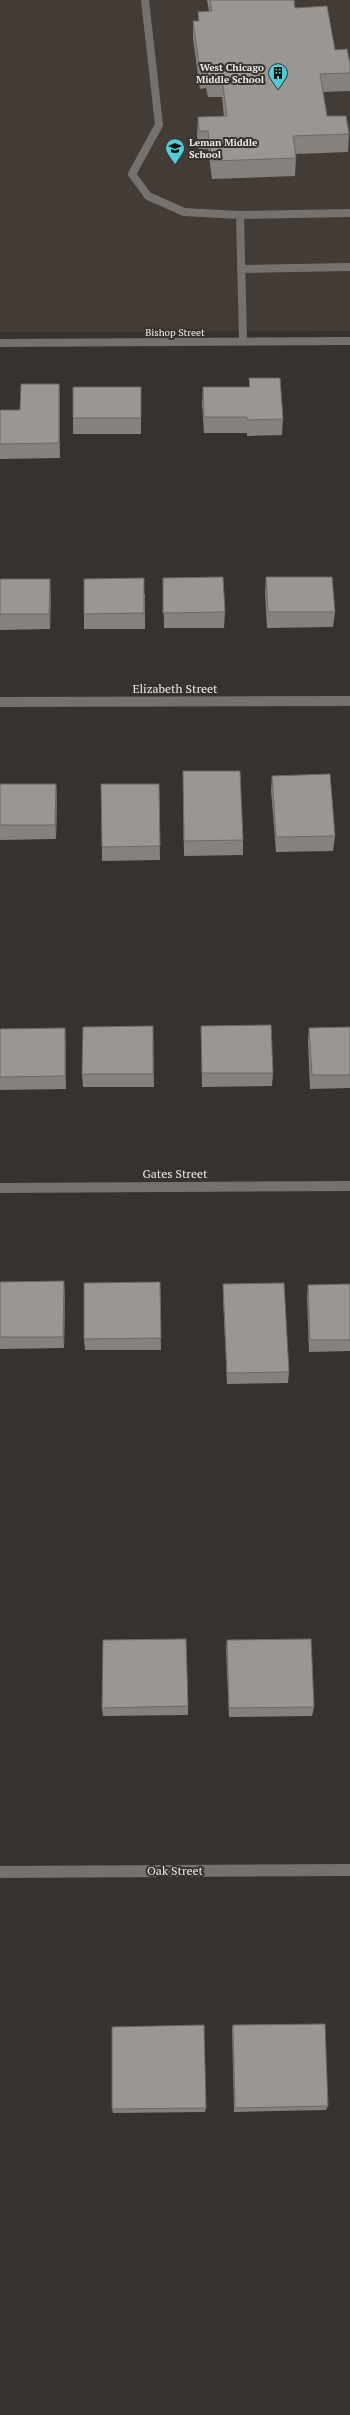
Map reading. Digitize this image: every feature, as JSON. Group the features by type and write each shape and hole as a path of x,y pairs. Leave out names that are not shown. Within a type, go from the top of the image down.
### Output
{"street":[{"path":"145,0 159,125 132,174 148,196 184,212 240,215 350,213"},
{"path":"240,215 243,341"},
{"path":"241,269 350,267"},
{"name":"Bishop Street","path":"0,343 350,341"},
{"name":"Elizabeth Street","path":"0,702 350,701"},
{"name":"Gates Street","path":"0,1188 350,1186"},
{"name":"Oak Street","path":"0,1872 350,1870"}],"shaded area":[{"name":"Leman Middle School","path":"0,0 350,0 350,331 0,332"}],"building":[{"name":"West Chicago Middle School","path":"210,0 294,0 295,8 327,6 335,50 347,49 350,73 320,74 327,116 346,116 349,134 293,136 296,158 212,161 208,131 199,131 198,117 227,116 222,79 208,79 207,70 200,70 193,21 199,21 198,12 212,11"},
{"path":"249,378 280,378 283,419 248,420 247,417 204,417 203,387 250,387"},
{"path":"21,384 59,384 59,443 0,444 0,410 20,410"},
{"path":"73,387 141,387 141,418 73,418"},
{"path":"223,577 225,612 163,613 163,578"},
{"path":"266,577 332,577 335,612 268,612"},
{"path":"144,578 144,613 84,614 84,579"},
{"path":"0,579 50,579 49,614 0,614"},
{"path":"183,771 240,771 243,840 184,841"},
{"path":"330,774 335,836 276,837 272,776"},
{"path":"0,784 56,784 55,825 0,825"},
{"path":"101,784 159,784 160,846 102,847"},
{"path":"271,1025 273,1073 202,1073 201,1026"},
{"path":"153,1026 153,1074 82,1074 83,1027"},
{"path":"350,1027 350,1075 312,1075 309,1028"},
{"path":"65,1028 65,1076 0,1077 0,1029"},
{"path":"64,1281 63,1337 0,1337 0,1282"},
{"path":"160,1282 161,1338 84,1339 84,1283"},
{"path":"284,1283 289,1372 227,1373 223,1284"},
{"path":"350,1284 350,1340 310,1340 308,1285"},
{"path":"186,1639 188,1706 102,1708 103,1640"},
{"path":"311,1639 314,1707 229,1708 227,1640"},
{"path":"325,2024 328,2106 235,2108 233,2025"},
{"path":"204,2025 206,2108 112,2109 112,2027"}],"place":[{"name":"West Chicago Middle School","path":"278,90"},
{"name":"Leman Middle School","path":"175,165"}]}
